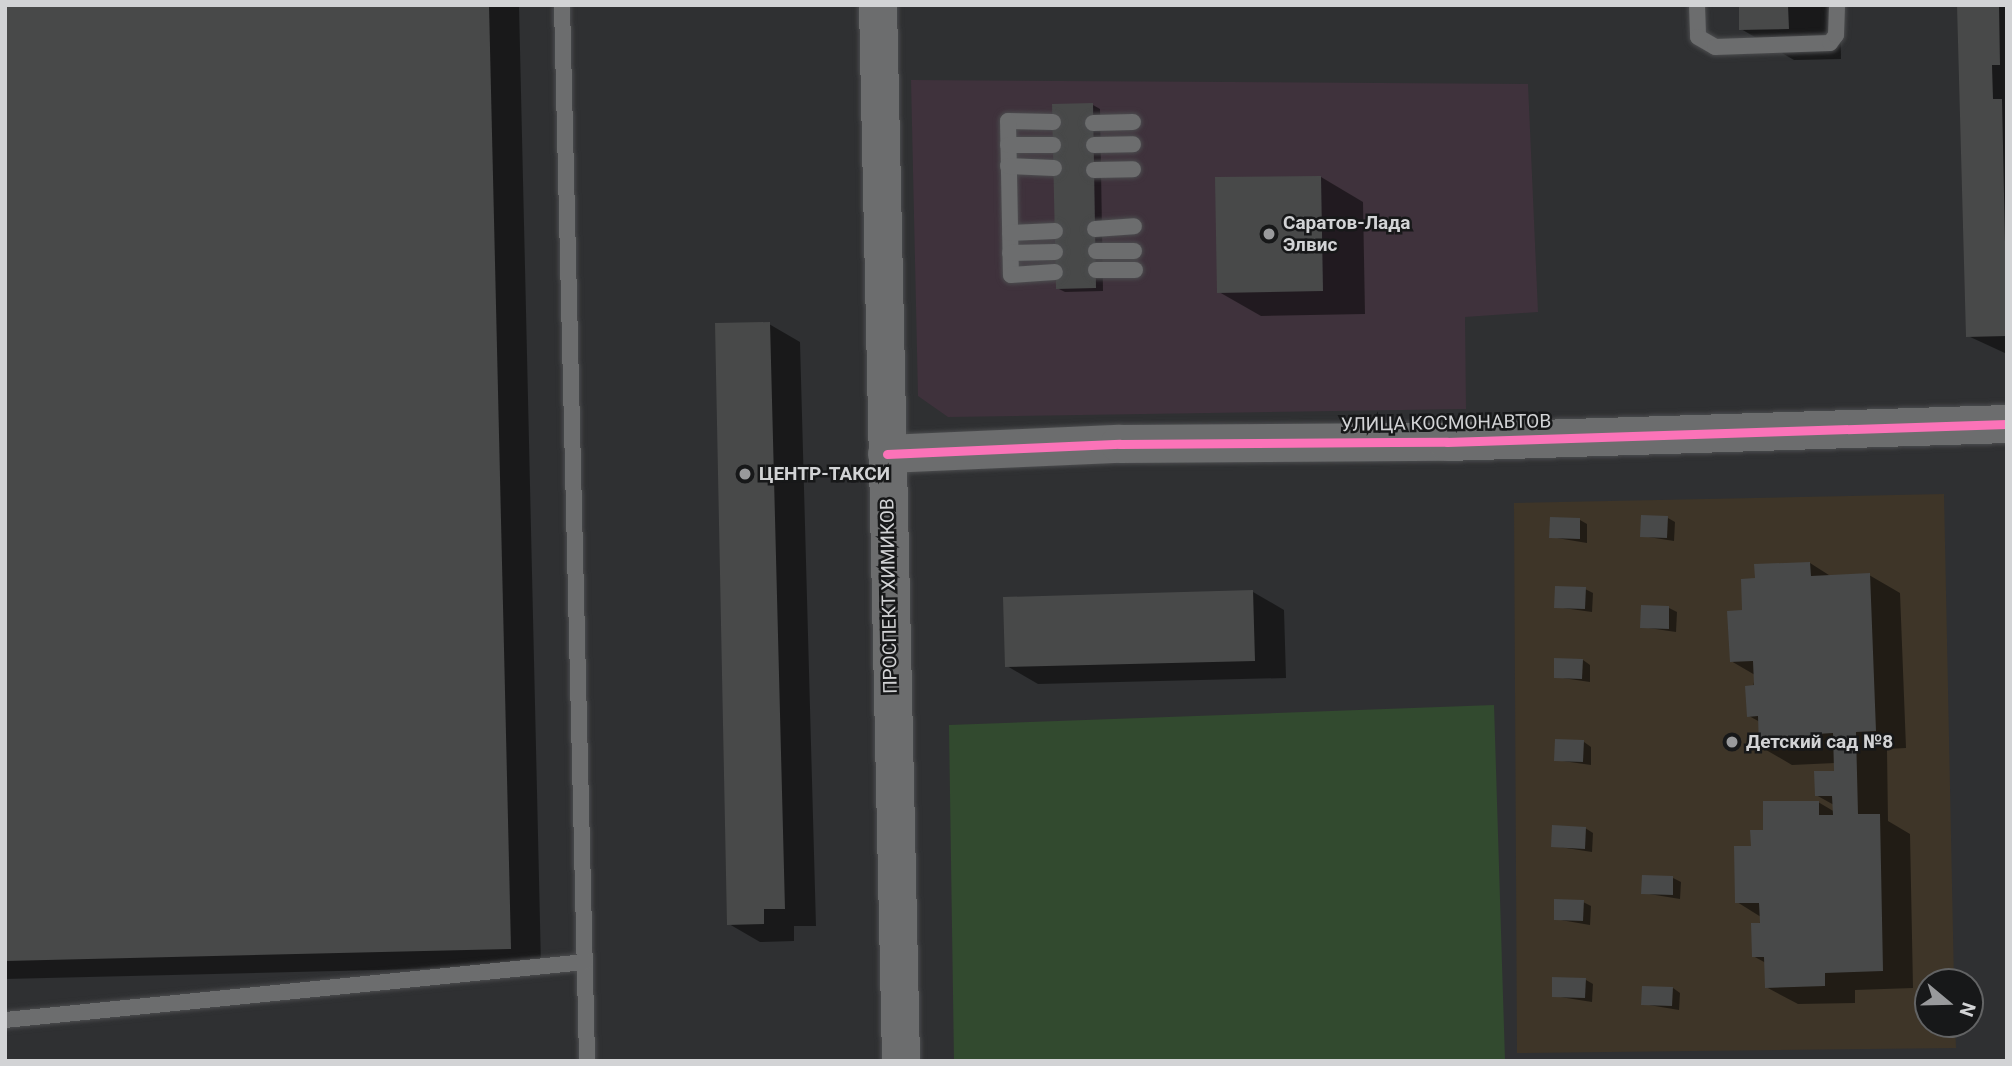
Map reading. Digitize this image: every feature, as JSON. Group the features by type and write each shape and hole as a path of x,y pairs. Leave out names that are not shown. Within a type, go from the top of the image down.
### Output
{"street":[{"name":"ПРОСПЕКТ ХИМИКОВ","path":"878,5 901,1061"},
{"name":"УЛИЦА КОСМОНАВТОВ","path":"887,454 1120,444 1447,442 2007,424"}],"lane":[{"path":"562,5 587,1061"},
{"path":"1697,5 1699,37 1715,47 1830,43 1836,35 1837,5"},
{"path":"1053,122 1008,121 1008,145 1011,275 1055,272"},
{"path":"1093,123 1133,122"},
{"path":"1094,145 1133,144"},
{"path":"1008,145 1053,145"},
{"path":"1009,166 1054,168"},
{"path":"1094,170 1133,169"},
{"path":"1095,229 1134,226"},
{"path":"1010,233 1055,231"},
{"path":"1096,251 1134,251"},
{"path":"1010,253 1055,252"},
{"path":"1096,270 1135,270"},
{"path":"5,1020 586,962"}],"shaded area":[{"path":"911,80 1528,84 1538,312 1465,317 1466,409 948,417 918,396"},
{"name":"Детский сад №8","path":"1944,494 1954,968 1914,968 1914,1038 1956,1038 1956,1048 1517,1053 1514,503"}],"green space":[{"path":"1494,705 1505,1061 954,1061 949,725"}],"building":[{"path":"5,5 489,5 511,949 5,961"},
{"path":"1739,5 1788,5 1789,29 1739,30"},
{"path":"1957,5 1999,5 2000,65 1992,65 1993,99 2002,99 2007,336 1966,337"},
{"path":"1093,103 1096,288 1056,289 1052,104"},
{"name":"Саратов-Лада Элвис","path":"1321,176 1323,291 1217,293 1215,177"},
{"path":"770,322 785,909 764,909 764,924 727,925 715,323"},
{"path":"1641,515 1668,516 1667,538 1640,537"},
{"path":"1550,517 1580,518 1580,539 1549,538"},
{"path":"1810,562 1811,576 1870,573 1876,731 1856,732 1858,814 1880,814 1883,971 1825,973 1825,986 1765,988 1764,957 1752,957 1751,923 1760,923 1759,903 1735,903 1734,846 1751,846 1750,830 1763,830 1763,801 1819,801 1819,815 1833,815 1832,796 1815,796 1814,771 1834,771 1833,733 1817,734 1818,746 1759,748 1758,716 1747,717 1745,686 1754,685 1753,661 1730,662 1727,611 1742,610 1741,579 1755,578 1754,564"},
{"path":"1555,586 1586,587 1585,609 1554,608"},
{"path":"1253,590 1255,661 1005,667 1003,597"},
{"path":"1641,605 1669,606 1669,629 1640,628"},
{"path":"1554,658 1583,659 1582,679 1554,678"},
{"path":"1555,739 1584,740 1583,762 1554,761"},
{"path":"1552,825 1586,827 1585,849 1551,847"},
{"path":"1642,875 1673,876 1673,895 1641,894"},
{"path":"1554,899 1584,900 1583,921 1554,920"},
{"path":"1552,977 1586,978 1585,998 1552,997"},
{"path":"1642,986 1673,987 1672,1006 1641,1005"}],"cycle path":[{"path":"887,454 1120,444 1447,442 2007,424"}],"place":[{"name":"Саратов-Лада Элвис","path":"1269,234"},
{"name":"ЦЕНТР-ТАКСИ","path":"745,474"},
{"name":"Детский сад №8","path":"1732,742"}]}
